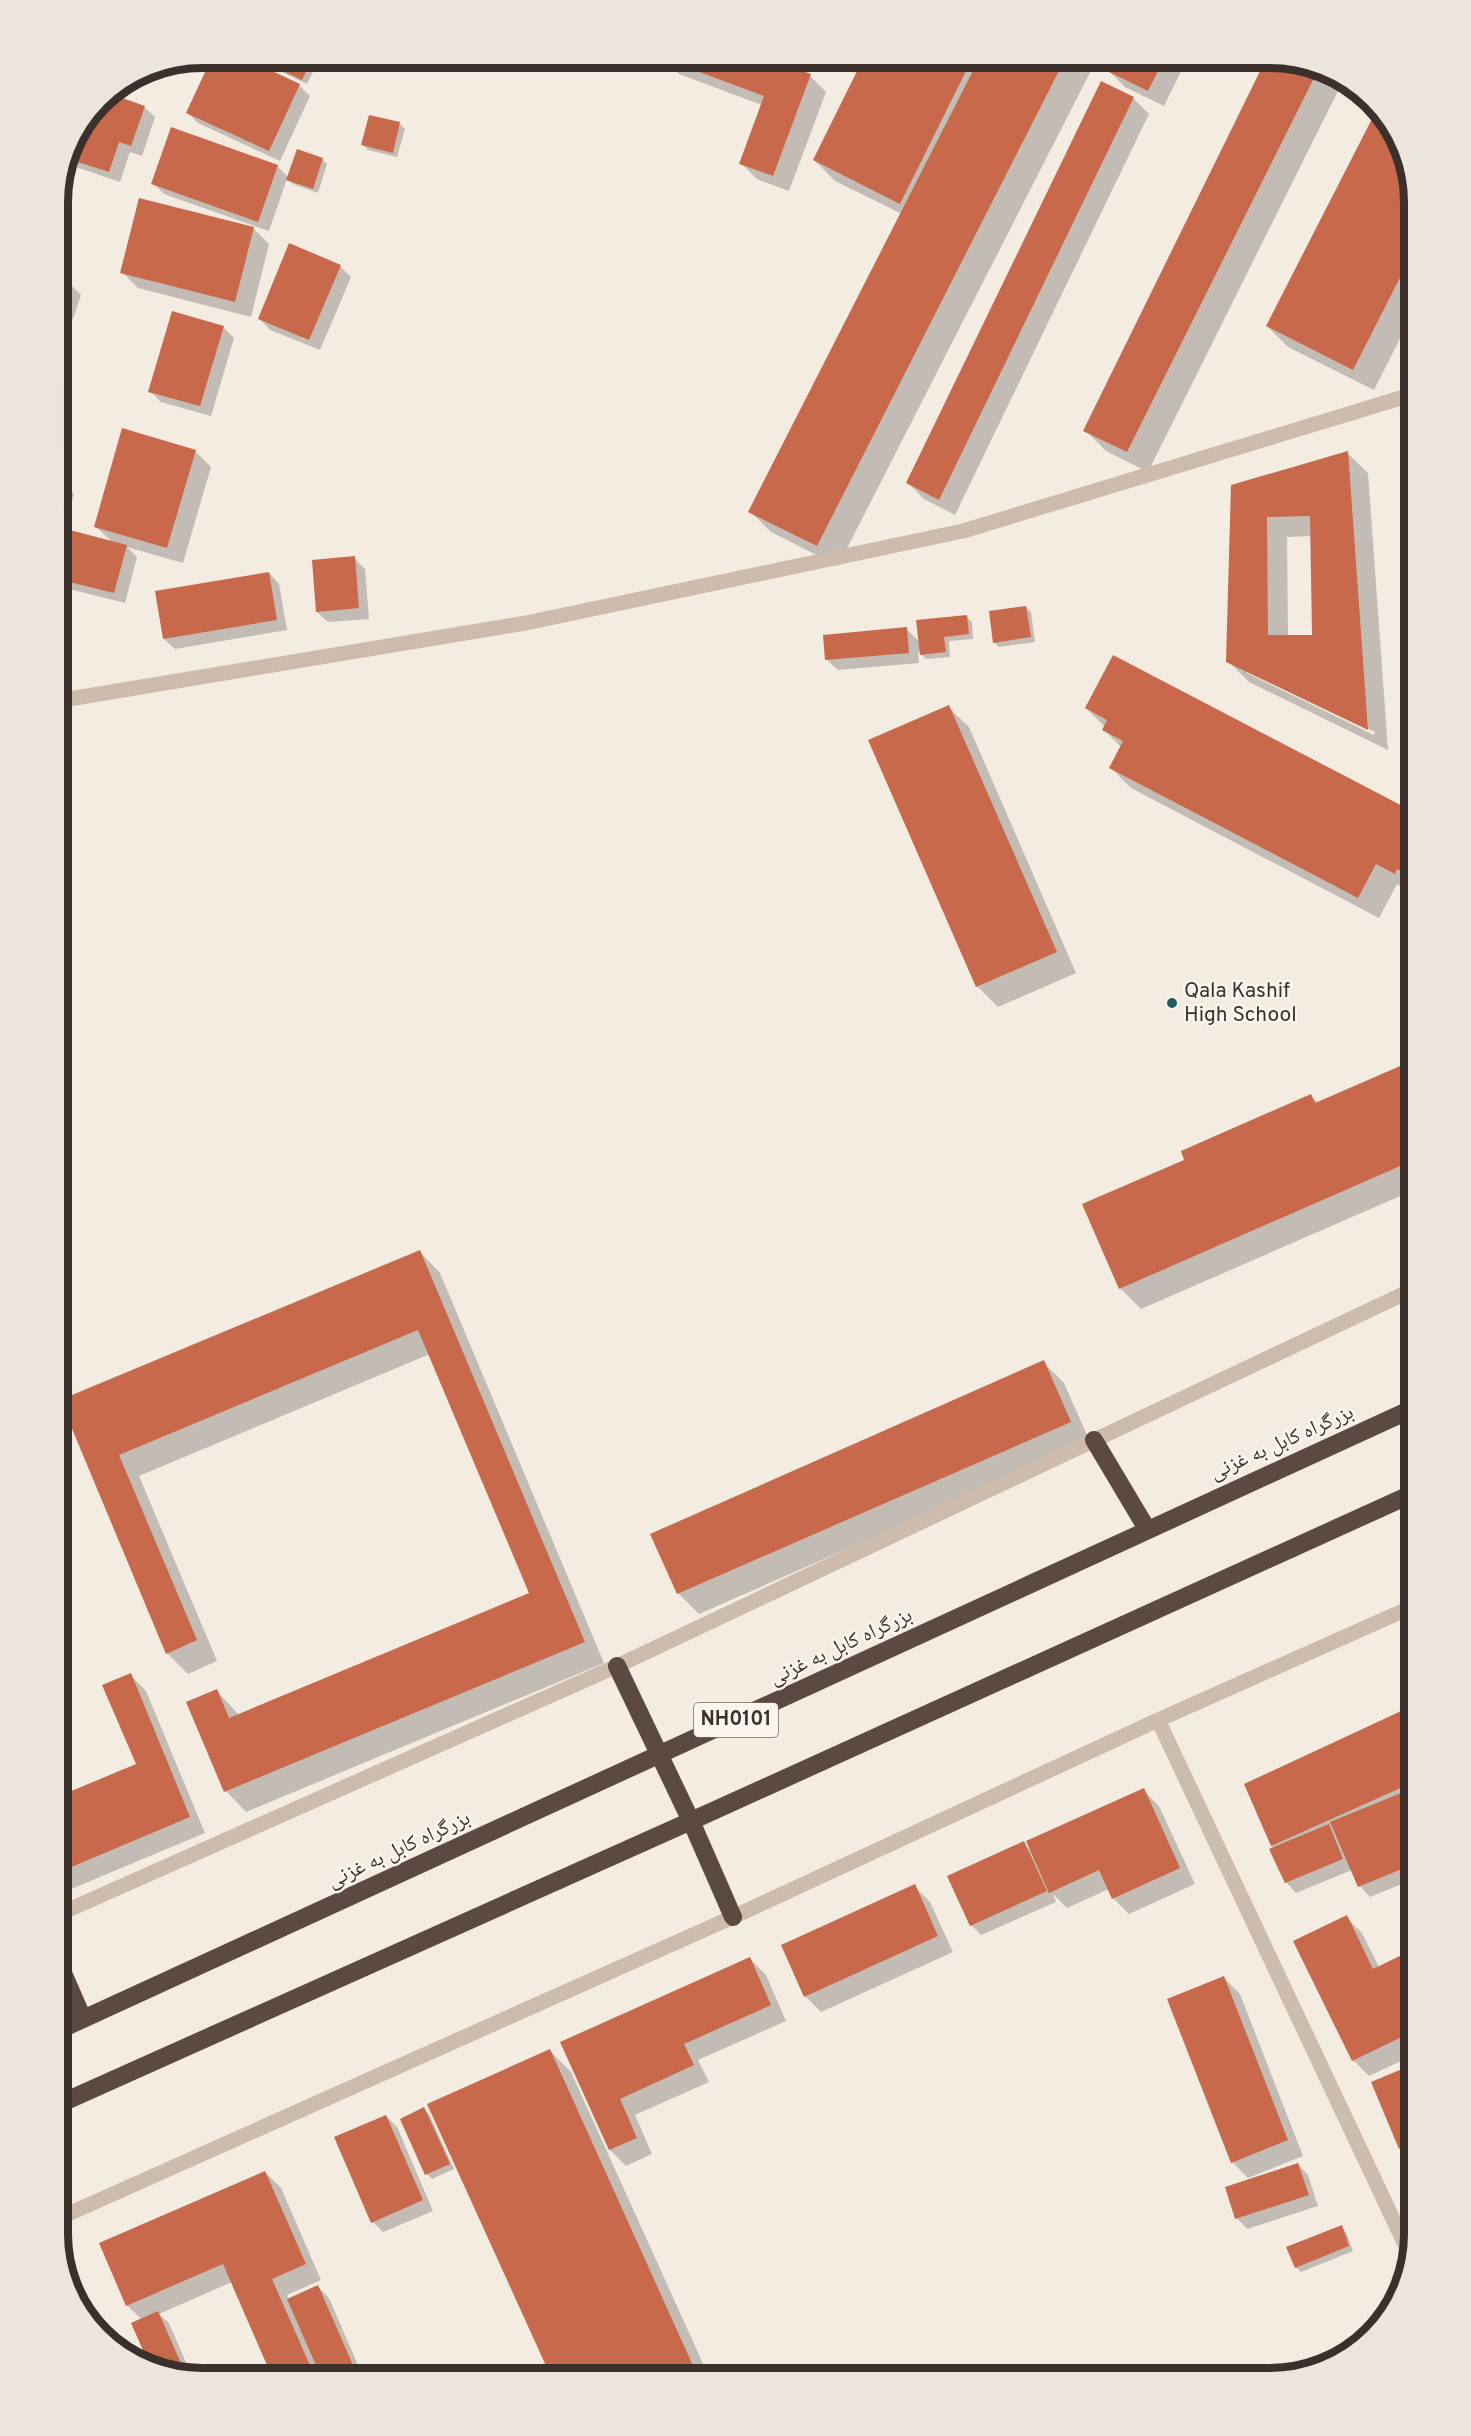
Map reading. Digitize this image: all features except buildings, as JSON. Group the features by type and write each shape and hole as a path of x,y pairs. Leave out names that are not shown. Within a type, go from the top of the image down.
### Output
{"highway":[{"name":"بزرگراه کابل به غزنی","path":"68,2026 1403,1413"},
{"path":"1094,1440 1147,1530"},
{"path":"68,2100 1403,1498"},
{"path":"616,1666 691,1821 733,1917"},
{"path":"68,1985 82,2019"}],"street":[{"path":"68,699 526,623 963,531 1403,397"},
{"path":"68,1911 616,1666 1403,1294"},
{"path":"68,2214 733,1917 1158,1720 1403,1611"},
{"path":"1158,1720 1403,2242"}],"place":[{"name":"Qala Kashif High School","path":"1172,1003"}]}
